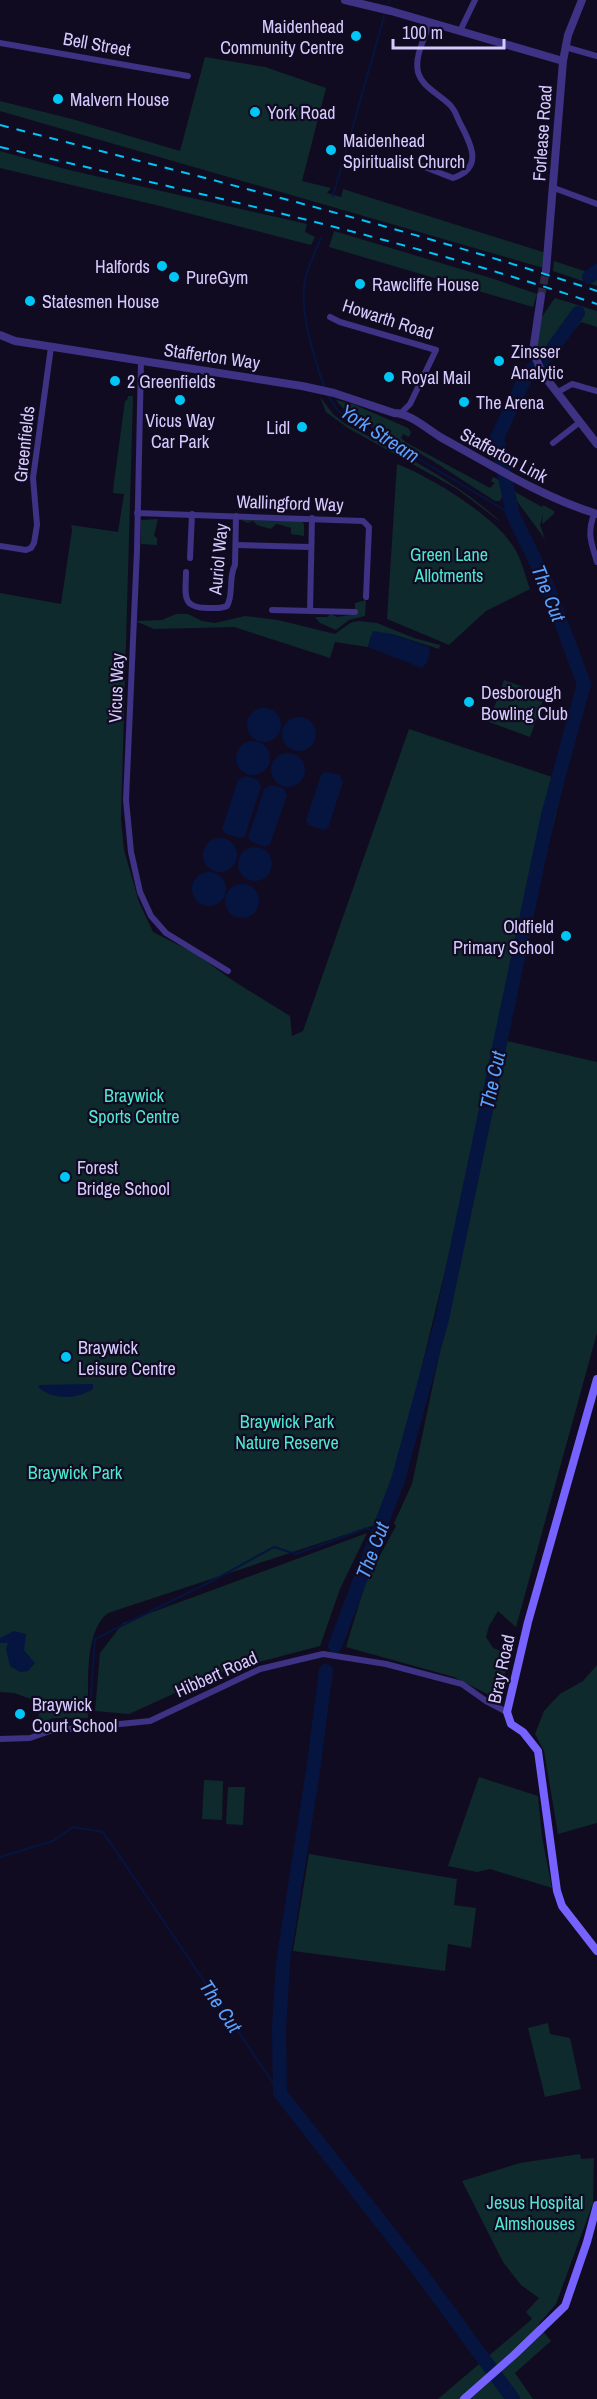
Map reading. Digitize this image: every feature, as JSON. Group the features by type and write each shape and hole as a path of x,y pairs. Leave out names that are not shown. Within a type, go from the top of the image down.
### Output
{"main road":[{"name":"Bray Road","path":"597,1379 528,1622 507,1712 511,1724 523,1732 538,1751 557,1891 562,1906 597,1951"},
{"path":"466,2397 565,2306 597,2205"}],"street":[{"path":"345,0 563,61"},
{"path":"460,31 474,0"},
{"name":"Forlease Road","path":"546,271 563,61 565,47 582,0"},
{"path":"422,166 453,178 462,175 472,160 472,148 456,113 450,105 424,84 418,73 417,61 430,22"},
{"name":"Bell Street","path":"0,43 188,76"},
{"path":"565,47 597,56"},
{"path":"554,188 597,204"},
{"path":"541,296 533,351 542,373 597,444"},
{"name":"Howarth Road","path":"330,316 340,322 436,350 410,404 401,413"},
{"name":"Stafferton Way","path":"0,334 15,341 302,386 334,393 394,413 401,413"},
{"name":"Stafferton Way","path":"0,343 15,341"},
{"name":"Greenfields","path":"0,546 26,550 34,543 37,525 33,478 51,347"},
{"name":"Vicus Way","path":"141,361 126,800 131,852 140,892 151,916 166,933 228,972"},
{"path":"558,392 572,384 597,390"},
{"name":"Stafferton Link","path":"401,413 563,503 596,514"},
{"path":"553,443 580,422"},
{"name":"Wallingford Way","path":"137,513 363,521 368,524 366,597"},
{"path":"190,558 192,514"},
{"path":"596,514 590,528 590,538 597,562"},
{"name":"Auriol Way","path":"186,572 186,599 191,605 196,608 222,609 229,605 237,516"},
{"path":"310,611 312,518"},
{"path":"236,545 310,546"},
{"path":"272,610 355,612"},
{"name":"Hibbert Road","path":"0,1739 30,1738 50,1731 150,1721 260,1669 323,1654 386,1664 462,1684 507,1712"}],"green space":[{"path":"205,57 265,67 326,88 302,181 331,188 327,193 341,197 343,189 546,253 547,269 0,111 0,101 72,119 180,151"},
{"path":"0,151 69,170 307,224 305,232 315,237 311,245 0,168"},
{"path":"334,231 537,294 533,307 329,247"},
{"path":"554,261 584,271 597,272 597,286 553,271"},
{"path":"555,298 597,311 597,327 581,322 553,354 539,351 537,336 542,317"},
{"path":"128,396 133,396 121,819 124,850 139,902 153,932 196,954 232,980 290,1016 292,1036 303,1031 409,729 564,781 384,1522 108,1613 94,1633 91,1647 88,1718 53,1718 36,1725 42,1703 14,1693 0,1692 0,593 61,604 71,525 118,532 124,494 113,493 125,401"},
{"path":"320,397 333,414 344,423 446,480 466,493 502,523 457,489 348,428 326,412"},
{"path":"336,400 353,404 408,428 411,432 409,437 403,434 401,438 407,443 490,488 495,483 491,481 493,477 499,480 503,495 500,501 495,501 433,461 347,413"},
{"name":"Green Lane Allotments","path":"397,464 427,478 460,498 504,534 516,550 530,589 486,611 449,645 387,619"},
{"path":"510,489 554,511 554,514 542,524 543,514 540,525 545,539 511,493"},
{"path":"158,519 154,536 157,538 157,545 141,544 141,520"},
{"path":"241,520 302,521 304,536 291,534 291,528 281,525 276,524 271,529 257,525 253,521 248,523"},
{"path":"366,600 365,616 349,620 336,630 320,623 315,617 355,614 355,603"},
{"path":"176,614 188,614 202,621 215,623 245,616 278,620 335,634 350,623 358,621 377,623 414,638 440,645 439,649 392,634 371,636 368,647 335,642 330,658 234,627 154,629 135,621 162,620"},
{"name":"Desborough Bowling Club","path":"504,680 545,695 530,737 489,722"},
{"path":"503,1040 597,1062 597,1333 516,1627 498,1611 489,1626 486,1637 493,1648 511,1655 495,1698 454,1677 346,1647 366,1581 396,1526 394,1523 412,1484"},
{"path":"367,1533 340,1589 320,1646 224,1671 129,1714 95,1711 100,1653 123,1623"},
{"path":"597,1665 597,1823 558,1834 544,1751 535,1734 544,1711 560,1694 583,1681"},
{"path":"479,1777 538,1796 542,1837 552,1888 490,1869 477,1872 448,1866"},
{"path":"204,1780 223,1781 222,1820 202,1819"},
{"path":"228,1787 245,1787 243,1825 226,1824"},
{"path":"309,1854 457,1879 454,1905 476,1908 471,1948 448,1944 445,1971 293,1951"},
{"path":"548,2023 550,2034 570,2038 581,2089 545,2097 528,2028"},
{"name":"Jesus Hospital Almshouses","path":"580,2154 581,2159 594,2158 593,2203 556,2304 538,2325 551,2341 515,2373 533,2399 438,2399 532,2319 526,2312 539,2298 521,2285 503,2262 462,2181 520,2163"}],"water":[{"path":"373,631 392,634 429,647 426,664 422,668 368,647"},
{"path":"264,708 276,713 281,725 276,737 264,742 252,737 247,725 252,713"},
{"path":"299,717 311,722 316,734 311,746 299,751 287,746 282,734 287,722"},
{"path":"253,741 265,746 270,758 265,770 253,775 241,770 236,758 241,746"},
{"path":"288,753 300,758 305,770 300,782 288,787 276,782 271,770 276,758"},
{"path":"326,772 340,775 343,782 328,828 323,830 309,825 306,820 321,775"},
{"path":"246,776 258,780 261,787 245,836 240,838 226,834 222,829 238,780"},
{"path":"271,785 283,788 287,795 270,844 265,847 248,838 264,789"},
{"path":"220,838 232,843 237,855 232,867 220,872 208,867 203,855 208,843"},
{"path":"255,847 267,852 272,864 267,876 255,881 243,876 238,864 243,852"},
{"path":"209,872 221,877 226,889 221,901 209,906 197,901 192,889 197,877"},
{"path":"242,884 254,889 259,901 254,913 242,918 230,913 225,901 230,889"},
{"path":"93,1384 93,1389 80,1395 66,1397 51,1395 38,1387 40,1385"},
{"path":"14,1631 26,1634 24,1650 35,1663 28,1671 20,1672 10,1666 6,1649 8,1643 0,1643 0,1638"}],"waterway":[{"name":"York Stream","path":"333,196 384,17"},
{"name":"York Stream","path":"321,238 306,275 304,299 310,338 325,389"},
{"path":"589,277 597,271"},
{"name":"The Cut","path":"335,1646 398,1480 442,1319 548,815 584,684 546,582 513,515 497,438 527,374 548,355 578,313"},
{"name":"York Stream","path":"327,394 338,411 513,515"},
{"path":"90,1709 95,1639 212,1581 274,1547 296,1554 367,1528 378,1535"},
{"name":"The Cut","path":"326,1671 283,1962 279,2028 280,2093 420,2272 513,2399"},
{"name":"The Cut","path":"0,1857 53,1841 73,1827 103,1832 280,2093"}],"tunnel":[{"path":"541,296 546,271"}],"railway":[{"path":"0,125 375,224 597,291"},
{"path":"0,147 301,218 450,258 597,304"}],"place":[{"name":"Maidenhead Community Centre","path":"356,36"},
{"name":"Malvern House","path":"58,99"},
{"name":"York Road","path":"255,112"},
{"name":"Maidenhead Spiritualist Church","path":"331,150"},
{"name":"Halfords","path":"162,266"},
{"name":"PureGym","path":"174,277"},
{"name":"Rawcliffe House","path":"360,284"},
{"name":"Statesmen House","path":"30,301"},
{"name":"Zinsser Analytic","path":"499,361"},
{"name":"Royal Mail","path":"389,377"},
{"name":"2 Greenfields","path":"115,381"},
{"name":"Vicus Way Car Park","path":"180,400"},
{"name":"The Arena","path":"464,402"},
{"name":"Lidl","path":"302,427"},
{"name":"Desborough Bowling Club","path":"469,702"},
{"name":"Oldfield Primary School","path":"566,936"},
{"name":"Forest Bridge School","path":"65,1177"},
{"name":"Braywick Leisure Centre","path":"66,1357"},
{"name":"Braywick Court School","path":"20,1714"}],"park label":[{"name":"Braywick Sports Centre","path":"134,1105"},
{"name":"Braywick Park Nature Reserve","path":"287,1431"},
{"name":"Braywick Park","path":"75,1472"}]}
